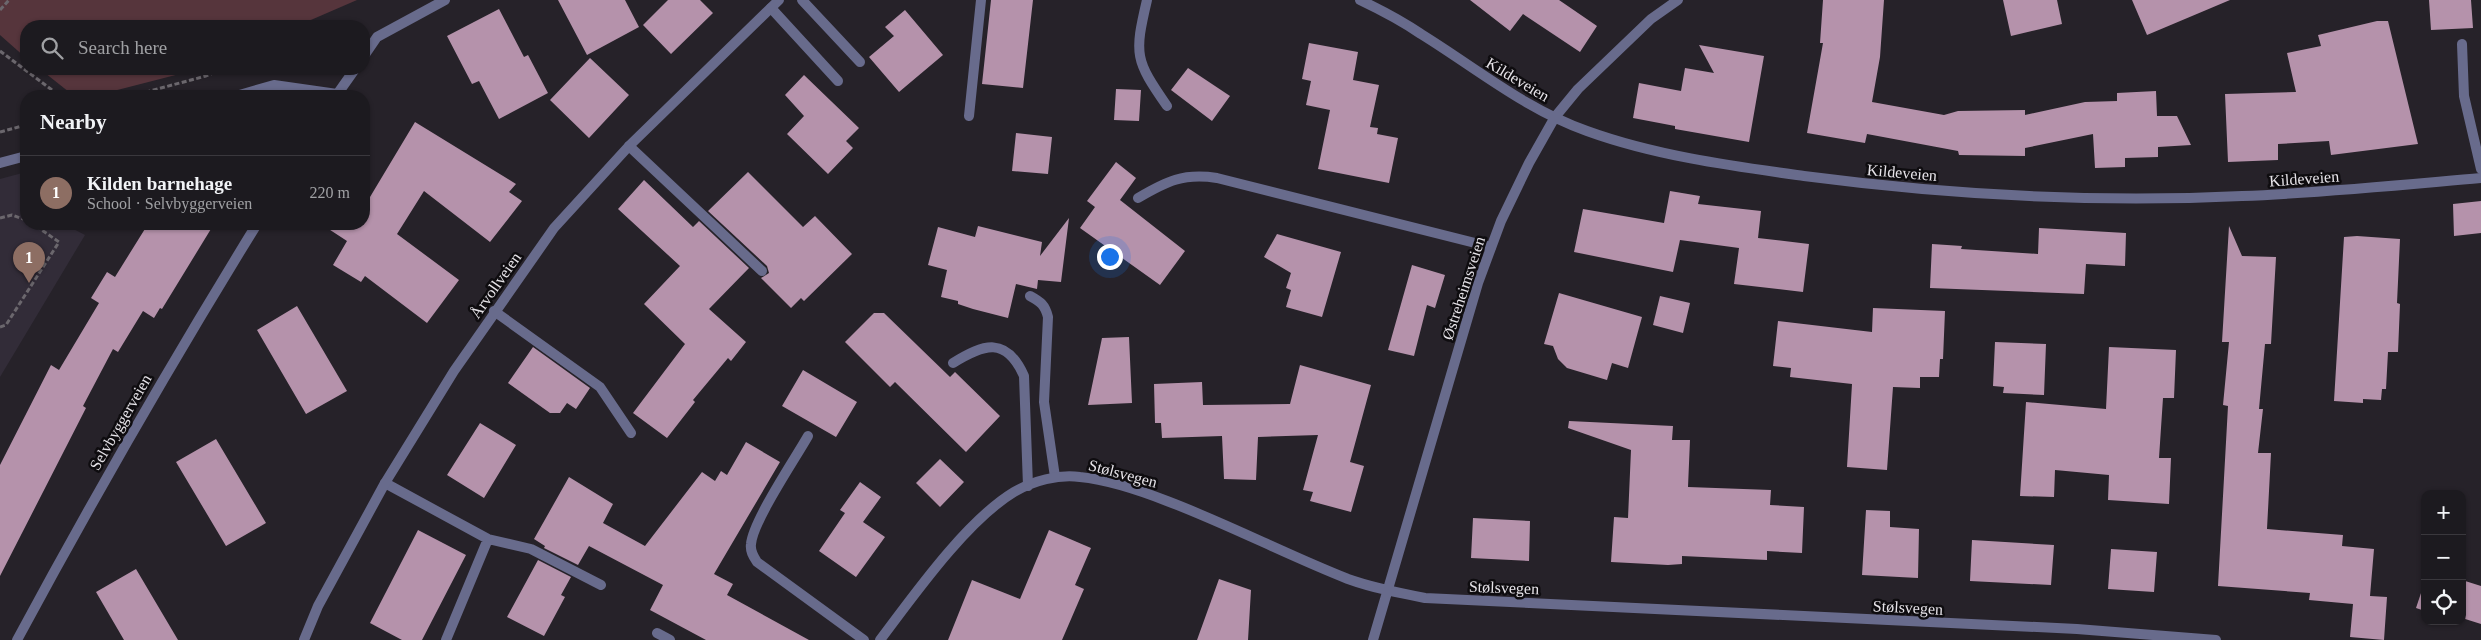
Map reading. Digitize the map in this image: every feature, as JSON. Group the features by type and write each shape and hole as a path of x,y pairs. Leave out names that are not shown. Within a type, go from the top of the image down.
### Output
{"street":[{"path":"370,47 377,37 445,0"},
{"name":"Årvollveien","path":"304,640 335,574 385,483 494,311 554,228 629,146 779,0"},
{"path":"802,0 860,62"},
{"path":"970,116 981,0"},
{"path":"1147,0 1138,57 1142,68 1166,106"},
{"name":"Kildeveien","path":"1360,0 1420,33 1501,88 1555,118 1619,142 1725,164 1848,182 1987,194 2112,198 2316,193 2481,178"},
{"name":"Østreheimsveien","path":"1373,640 1478,283 1529,163 1555,118 1578,89 1651,19 1678,0"},
{"path":"771,8 838,80"},
{"path":"2462,44 2464,96 2481,169"},
{"path":"340,90 351,75"},
{"path":"257,90 274,85 306,90"},
{"path":"629,146 762,271"},
{"path":"0,163 20,158"},
{"path":"1138,198 1165,183 1179,178 1196,176 1217,178 1492,247"},
{"name":"Selvbyggerveien","path":"17,640 100,486 181,347 253,230"},
{"path":"1030,296 1042,303 1046,308 1048,317 1044,402 1055,477"},
{"path":"494,311 600,387 630,433"},
{"path":"953,362 981,347 992,347 1004,350 1019,365 1024,376 1028,486"},
{"path":"808,436 755,528 751,546 752,554 757,562 864,640"},
{"name":"Stølsvegen","path":"880,640 941,562 997,504 1028,486 1055,477 1078,476 1139,490 1188,509 1350,580 1388,591 1425,598 2077,629 2216,640"},
{"path":"385,483 488,539 530,549 602,585"},
{"path":"446,640 488,539"},
{"path":"657,633 670,640"}],"path":[{"path":"0,10 9,0"},
{"path":"0,51 20,66"},
{"path":"32,75 52,90"},
{"path":"154,90 208,75"},
{"path":"0,132 20,127"},
{"path":"0,218 12,215 20,218"},
{"path":"0,327 6,325 58,242 41,230"}],"shaded area":[{"path":"0,0 357,0 311,20 20,20 20,53 0,35"},
{"path":"48,75 176,75 117,90 66,90"},
{"path":"20,174 20,230 75,230 85,235 0,377 0,179"}],"building":[{"path":"558,0 625,0 639,27 587,55"},
{"path":"668,0 700,0 713,13 671,54 643,25"},
{"path":"991,0 1033,0 1023,88 982,84"},
{"path":"1470,0 1559,0 1597,26 1580,52 1523,14 1510,31"},
{"path":"1823,0 1884,0 1880,57 1872,102 1944,115 1958,111 2025,110 2025,115 2085,102 2117,101 2117,93 2156,91 2157,116 2177,116 2191,145 2158,147 2158,157 2125,158 2125,167 2095,168 2093,134 2025,148 2025,156 1959,155 1958,151 1867,134 1865,143 1807,133 1823,43 1820,43"},
{"path":"2003,0 2057,0 2062,24 2011,36"},
{"path":"2132,0 2230,0 2147,35"},
{"path":"2429,0 2471,0 2473,28 2431,30"},
{"path":"499,9 524,57 528,55 548,93 499,119 479,81 472,84 447,36"},
{"path":"905,10 943,55 899,92 869,57 894,36 885,27"},
{"path":"2377,21 2388,21 2418,144 2331,155 2329,141 2278,144 2278,160 2228,162 2225,94 2296,92 2287,53 2321,46 2318,35"},
{"path":"1309,43 1358,52 1353,80 1379,85 1370,127 1378,128 1377,134 1398,138 1389,183 1318,169 1330,110 1306,105 1311,81 1302,79"},
{"path":"1699,45 1764,56 1749,142 1675,129 1675,126 1633,118 1639,83 1681,91 1685,68 1714,73"},
{"path":"590,58 629,95 589,138 550,100"},
{"path":"1188,68 1230,96 1212,121 1171,90"},
{"path":"804,75 859,128 846,141 853,148 828,174 787,134 804,116 785,95"},
{"path":"1116,89 1141,90 1139,121 1114,120"},
{"path":"415,122 516,184 509,192 522,201 490,242 424,191 397,234 459,280 427,323 365,276 361,282 333,265 347,241 330,230 370,230 370,197"},
{"path":"1016,133 1052,137 1048,174 1012,171"},
{"path":"1116,162 1136,178 1120,200 1185,251 1160,285 1080,228 1095,207 1087,201"},
{"path":"748,172 803,227 815,216 852,254 804,301 801,298 791,308 761,278 769,273 767,266 708,211"},
{"path":"644,180 693,227 699,221 749,268 709,309 746,342 731,361 728,358 693,400 695,402 667,438 633,413 685,344 644,304 680,266 618,209"},
{"path":"1670,191 1700,196 1698,204 1761,211 1758,238 1809,244 1803,292 1734,284 1739,248 1680,240 1673,272 1574,252 1583,209 1664,223"},
{"path":"2481,201 2481,233 2454,236 2453,204"},
{"path":"1069,218 1061,282 1038,280 1037,289 1016,284 1008,318 973,309 958,304 958,301 941,297 947,270 928,265 938,227 975,237 978,226 1042,242 1040,256"},
{"path":"2229,226 2242,256 2276,257 2271,344 2265,344 2259,409 2263,409 2258,453 2271,453 2267,529 2343,535 2342,546 2374,549 2370,596 2387,597 2384,640 2350,637 2353,604 2309,600 2310,593 2218,586 2228,406 2223,405 2229,342 2222,342"},
{"path":"2039,228 2126,233 2125,266 2086,264 2084,294 1930,288 1932,244 1962,246 1961,249 2038,254"},
{"path":"144,230 210,230 162,309 160,308 154,318 143,311 118,352 113,349 83,406 86,408 0,576 0,465 51,365 59,370 99,303 91,298 107,272 115,277"},
{"path":"1277,234 1341,252 1322,317 1286,307 1291,290 1286,288 1291,273 1264,257"},
{"path":"2344,237 2400,239 2397,303 2400,304 2398,352 2388,352 2386,389 2382,389 2381,400 2363,399 2363,403 2334,401"},
{"path":"1412,265 1445,275 1435,308 1427,305 1414,356 1388,350"},
{"path":"1559,293 1642,317 1628,368 1612,363 1607,380 1567,368 1558,359 1553,346 1544,344"},
{"path":"1660,296 1690,303 1683,333 1653,325"},
{"path":"297,306 347,391 306,414 257,330"},
{"path":"1873,308 1945,311 1943,359 1940,359 1939,377 1920,377 1920,388 1893,387 1887,470 1847,467 1852,384 1790,377 1791,368 1773,366 1778,321 1872,332"},
{"path":"874,313 884,313 950,377 955,372 1000,416 966,452 895,382 890,387 845,342"},
{"path":"1129,337 1132,403 1088,405 1102,338"},
{"path":"1995,342 2046,344 2044,395 2003,393 2004,387 1993,386"},
{"path":"533,347 590,388 576,409 567,403 560,413 550,413 508,383"},
{"path":"2109,347 2176,350 2174,398 2163,398 2159,458 2171,458 2169,504 2108,500 2109,475 2055,470 2054,497 2020,496 2026,402 2106,409"},
{"path":"1300,365 1371,385 1350,462 1364,466 1351,512 1310,501 1313,492 1303,490 1318,435 1258,437 1256,480 1224,479 1222,436 1162,438 1161,423 1155,423 1154,384 1202,382 1203,405 1290,404"},
{"path":"803,370 857,402 836,437 782,406"},
{"path":"1569,421 1673,426 1672,440 1690,440 1688,487 1771,490 1770,505 1804,507 1802,553 1767,551 1767,560 1682,556 1682,564 1668,565 1611,562 1614,517 1628,518 1631,450 1568,428"},
{"path":"480,423 516,445 484,498 447,475"},
{"path":"216,439 266,523 226,546 176,462"},
{"path":"746,442 780,462 714,574 733,584 727,595 809,640 706,640 650,610 663,585 589,546 578,565 544,548 545,546 534,539 569,477 613,504 603,523 645,546 702,472 715,481 721,471 727,475"},
{"path":"940,459 964,482 940,507 916,483"},
{"path":"860,482 881,497 863,522 885,537 856,577 819,551 845,513 840,510"},
{"path":"1866,510 1890,511 1890,527 1919,529 1918,578 1862,575"},
{"path":"1473,518 1530,521 1529,561 1471,558"},
{"path":"418,530 466,555 422,640 402,640 370,623"},
{"path":"1049,530 1091,548 1075,585 1084,589 1062,640 948,640 972,580 1020,599"},
{"path":"1972,540 2054,545 2051,585 1970,581"},
{"path":"2111,549 2157,552 2154,592 2108,589"},
{"path":"538,560 571,577 561,595 565,597 544,636 507,617"},
{"path":"136,569 178,640 124,640 96,592"},
{"path":"1219,579 1251,590 1248,640 1197,640"},
{"path":"2466,581 2481,586 2481,624 2466,619"},
{"path":"2421,593 2421,610 2416,608"}],"place":[{"name":"Kilden barnehage","path":"29,283"}]}
